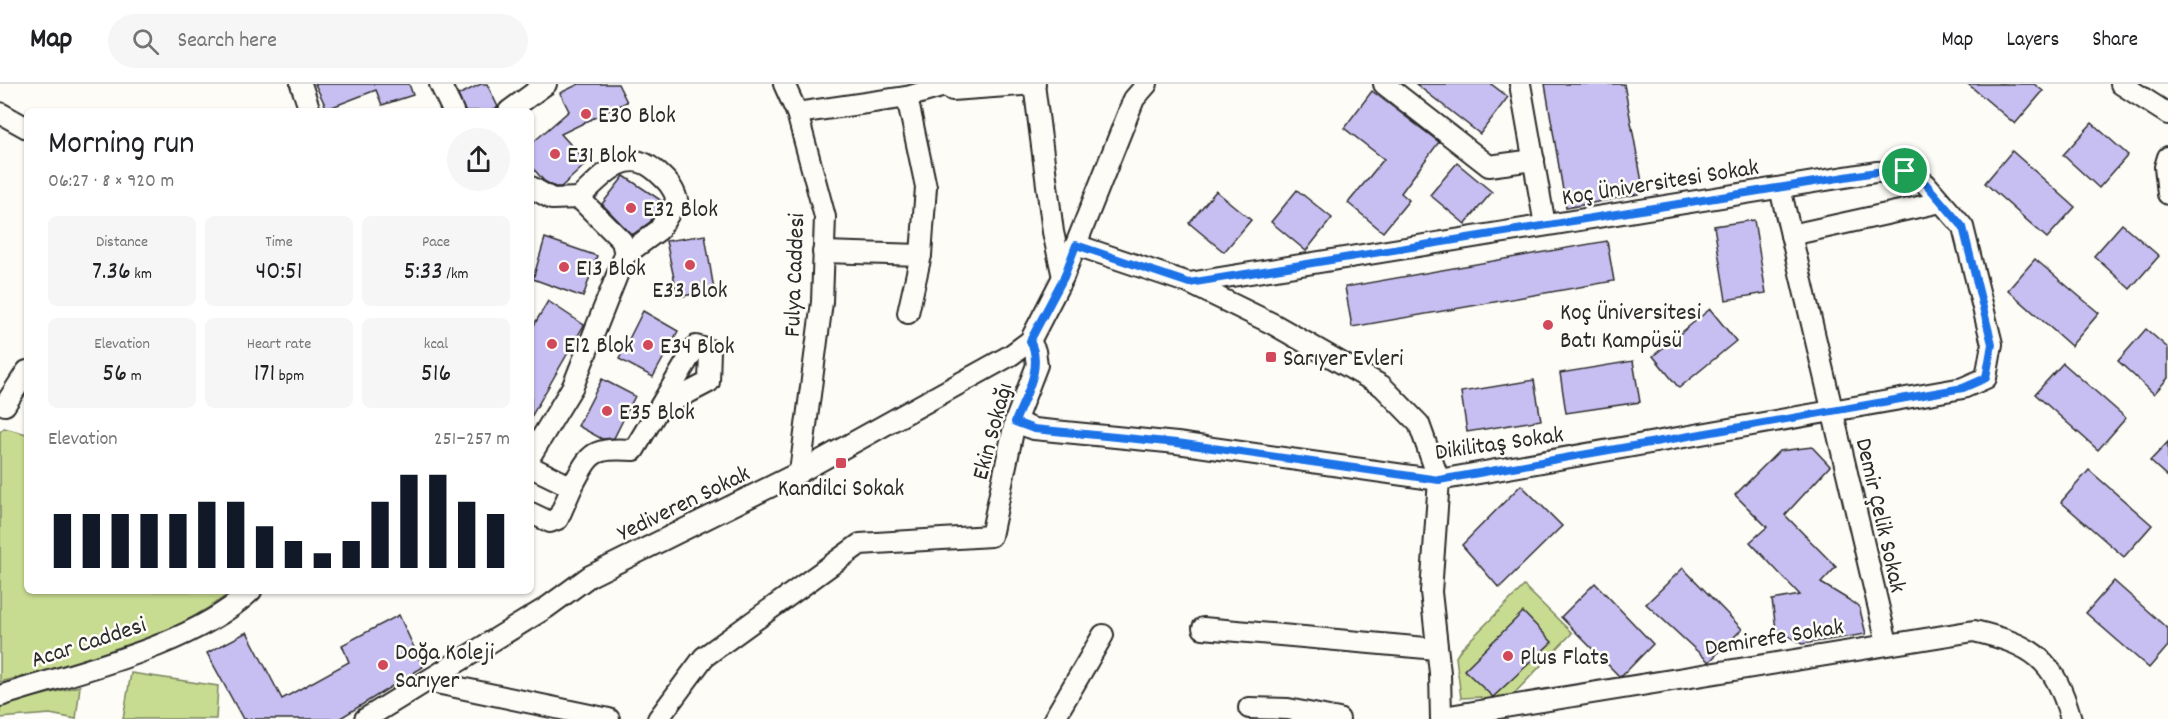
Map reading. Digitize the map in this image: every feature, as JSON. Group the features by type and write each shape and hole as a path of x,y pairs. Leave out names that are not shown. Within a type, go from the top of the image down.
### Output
{"street":[{"path":"301,84 309,108"},
{"path":"440,84 452,108"},
{"path":"511,108 526,90 546,84"},
{"name":"Fulya Caddesi","path":"784,84 797,113 825,217 822,302 801,472"},
{"path":"797,113 907,97 945,85 952,90 1035,84 1053,232 1064,277"},
{"path":"1030,341 1064,277 1134,99 1147,84"},
{"path":"1384,84 1489,166 1534,160"},
{"path":"1520,84 1545,225"},
{"path":"2121,84 2168,114"},
{"path":"907,97 926,187 921,255 908,314"},
{"path":"0,113 24,126"},
{"path":"2168,158 2165,167 2168,194"},
{"path":"534,189 552,199 579,198 613,167 626,160 648,164 673,187 677,200 659,230 625,255 573,386 534,450"},
{"name":"Koç Üniversitesi Sokak","path":"1189,283 1876,172 1905,171 1926,184 1963,227 1992,344 1986,378"},
{"name":"Demir Çelik Sokak","path":"1780,188 1887,643"},
{"path":"579,198 622,241 625,255"},
{"path":"1791,235 1941,202"},
{"path":"1076,245 1189,283 1273,324 1382,386 1419,424 1439,480 1431,592 1442,718"},
{"path":"823,252 921,255"},
{"name":"Yediveren Sokak","path":"365,719 546,608 590,576 801,472 1011,355 1030,341"},
{"name":"Ekin Sokağı","path":"658,719 705,657 860,544 991,536 1015,422 1036,365 1035,351 1030,341"},
{"path":"5,405 24,376"},
{"name":"Dikilitaş Sokak","path":"1015,422 1034,429 1177,443 1439,480 1963,388 1986,378"},
{"path":"534,514 550,522 558,519 572,487 590,456 601,449 634,450 658,408"},
{"path":"534,468 572,487"},
{"name":"Acar Caddesi","path":"0,696 164,643 201,626 248,594"},
{"path":"1203,628 1437,649"},
{"name":"Demirefe Sokak","path":"1442,718 1887,643 1974,631 2012,640 2037,655 2057,682 2071,719"},
{"path":"1054,719 1103,635"},
{"path":"427,681 609,719"},
{"path":"1249,708 1288,709 1339,719"}],"green space":[{"path":"4,428 24,433 24,594 228,594 179,625 150,638 92,658 0,682 0,432"},
{"path":"1524,586 1572,633 1508,700 1482,702 1481,697 1461,698 1456,657 1461,649"},
{"path":"131,673 218,686 216,719 123,719"},
{"path":"80,686 76,719 50,714 0,718 0,705"}],"building":[{"path":"315,84 409,84 413,95 382,105 376,90 327,108"},
{"path":"481,84 487,84 498,107 464,108 458,95"},
{"path":"579,84 618,84 627,102 561,134 587,163 561,187 555,187 544,181 534,169 534,141 569,111 560,93"},
{"path":"1416,84 1491,84 1508,97 1480,134"},
{"path":"1545,84 1624,84 1644,193 1566,208"},
{"path":"1968,84 2034,84 2043,91 2015,124"},
{"path":"1372,91 1439,142 1401,193 1409,200 1383,232 1348,203 1384,159 1344,128"},
{"path":"2092,123 2128,155 2099,188 2063,155"},
{"path":"2012,151 2075,207 2047,238 1985,183"},
{"path":"1457,163 1492,192 1465,224 1430,195"},
{"name":"E32 Blok","path":"624,176 662,201 650,222 632,235 602,204"},
{"path":"1297,190 1332,218 1306,251 1271,222"},
{"path":"1216,191 1251,220 1224,252 1189,223"},
{"path":"1754,220 1766,293 1726,300 1714,226"},
{"path":"2122,224 2159,256 2130,289 2094,256"},
{"name":"E33 Blok","path":"705,235 714,290 678,297 666,241"},
{"name":"E13 Blok","path":"545,238 597,256 583,297 534,279"},
{"path":"1607,241 1614,281 1352,327 1345,287"},
{"path":"2035,259 2099,313 2071,346 2008,290"},
{"name":"E12 Blok","path":"548,301 584,325 534,412 534,325"},
{"path":"1710,309 1736,341 1679,388 1653,356"},
{"name":"E34 Blok","path":"643,311 678,331 653,377 619,359"},
{"path":"2146,329 2168,348 2168,378 2154,394 2118,361"},
{"path":"1633,361 1640,402 1566,413 1560,373"},
{"path":"2063,363 2126,418 2098,450 2035,394"},
{"name":"E35 Blok","path":"602,379 635,396 614,438 602,439 578,426"},
{"path":"1534,380 1541,420 1467,432 1461,392"},
{"path":"2168,442 2168,477 2150,461"},
{"path":"1812,447 1830,466 1785,515 1836,567 1821,583 1859,606 1866,634 1802,644 1776,629 1772,600 1800,595 1750,542 1767,527 1735,495 1779,451"},
{"path":"2089,470 2152,525 2124,557 2061,502"},
{"path":"1521,485 1562,526 1499,588 1462,545"},
{"path":"1683,568 1742,629 1709,662 1646,604"},
{"path":"2114,581 2168,629 2168,646 2149,668 2086,613"},
{"path":"1595,583 1653,644 1622,676 1619,676 1561,617"},
{"name":"Plus Flats","path":"1523,612 1552,642 1493,697 1464,670"},
{"name":"Doğa Koleji Sarıyer","path":"399,615 423,667 339,719 243,719 207,653 247,632 282,699 349,662 342,645"}],"place":[{"name":"E30 Blok","path":"586,114"},
{"name":"E31 Blok","path":"555,154"},
{"name":"E32 Blok","path":"631,208"},
{"name":"E33 Blok","path":"690,265"},
{"name":"E13 Blok","path":"564,267"},
{"name":"Koç Üniversitesi Batı Kampüsü","path":"1548,325"},
{"name":"E12 Blok","path":"552,344"},
{"name":"E34 Blok","path":"648,345"},
{"name":"Sarıyer Evleri","path":"1271,357"},
{"name":"E35 Blok","path":"607,411"},
{"name":"Kandilci Sokak","path":"841,463"},
{"name":"Plus Flats","path":"1508,656"},
{"name":"Doğa Koleji Sarıyer","path":"383,665"}],"route":[{"path":"1905,171 1926,184 1963,227 1992,344 1986,378 1963,388 1439,480 1177,443 1034,429 1015,422 1036,365 1035,351 1030,341 1064,277 1076,245 1189,283 1876,172 1905,171"}]}
